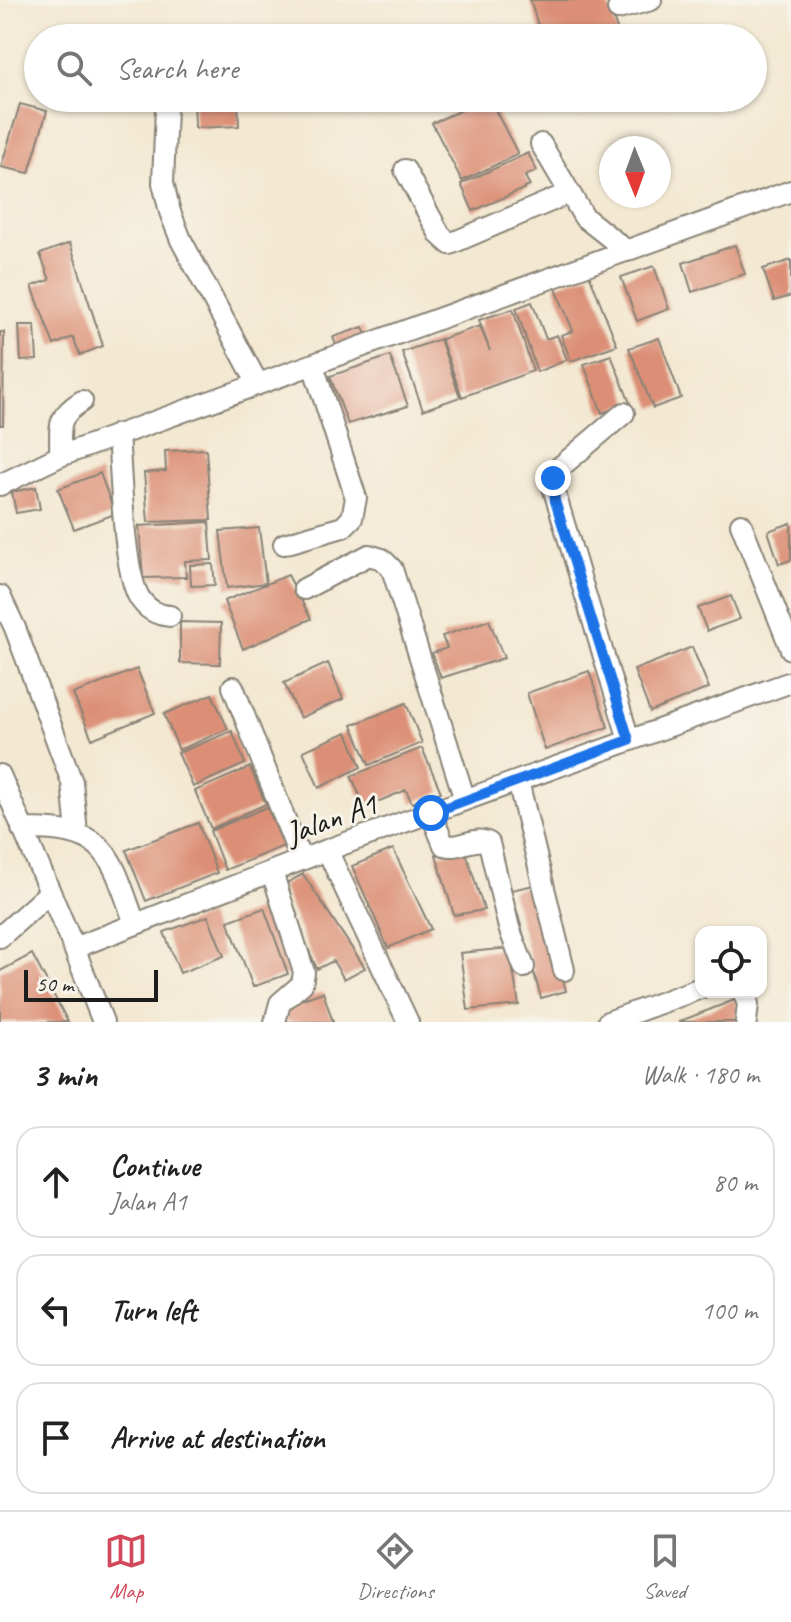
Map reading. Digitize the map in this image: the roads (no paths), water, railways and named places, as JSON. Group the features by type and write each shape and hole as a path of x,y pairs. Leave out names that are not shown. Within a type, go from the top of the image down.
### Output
{"street":[{"path":"618,9 651,0"},
{"path":"166,112 163,183 170,212 181,240 258,384"},
{"path":"541,144 584,217 627,251"},
{"path":"405,170 440,235 450,244 569,193"},
{"path":"0,485 60,456 118,434 791,191"},
{"path":"284,544 343,527 352,518 356,498 313,365"},
{"path":"60,456 61,419 65,412 82,401"},
{"path":"624,413 558,469 553,478 553,487 629,740"},
{"path":"118,434 130,570 139,597 158,615 170,616"},
{"path":"741,524 791,649"},
{"path":"304,589 369,555 382,559 392,569 465,800"},
{"path":"0,596 15,628 72,782 77,833"},
{"name":"Jalan A1","path":"74,948 327,850 791,682"},
{"path":"233,687 301,860"},
{"path":"0,775 103,1022"},
{"path":"518,781 564,970"},
{"path":"431,813 444,845 454,847 478,840 489,843 509,928 524,967"},
{"path":"22,829 77,833 96,843 112,859 135,924"},
{"path":"327,850 408,1022"},
{"path":"272,872 304,972 302,984 280,1003 275,1022"},
{"path":"0,937 49,893"},
{"path":"608,1022 695,990"},
{"path":"746,998 746,1022"}]}
